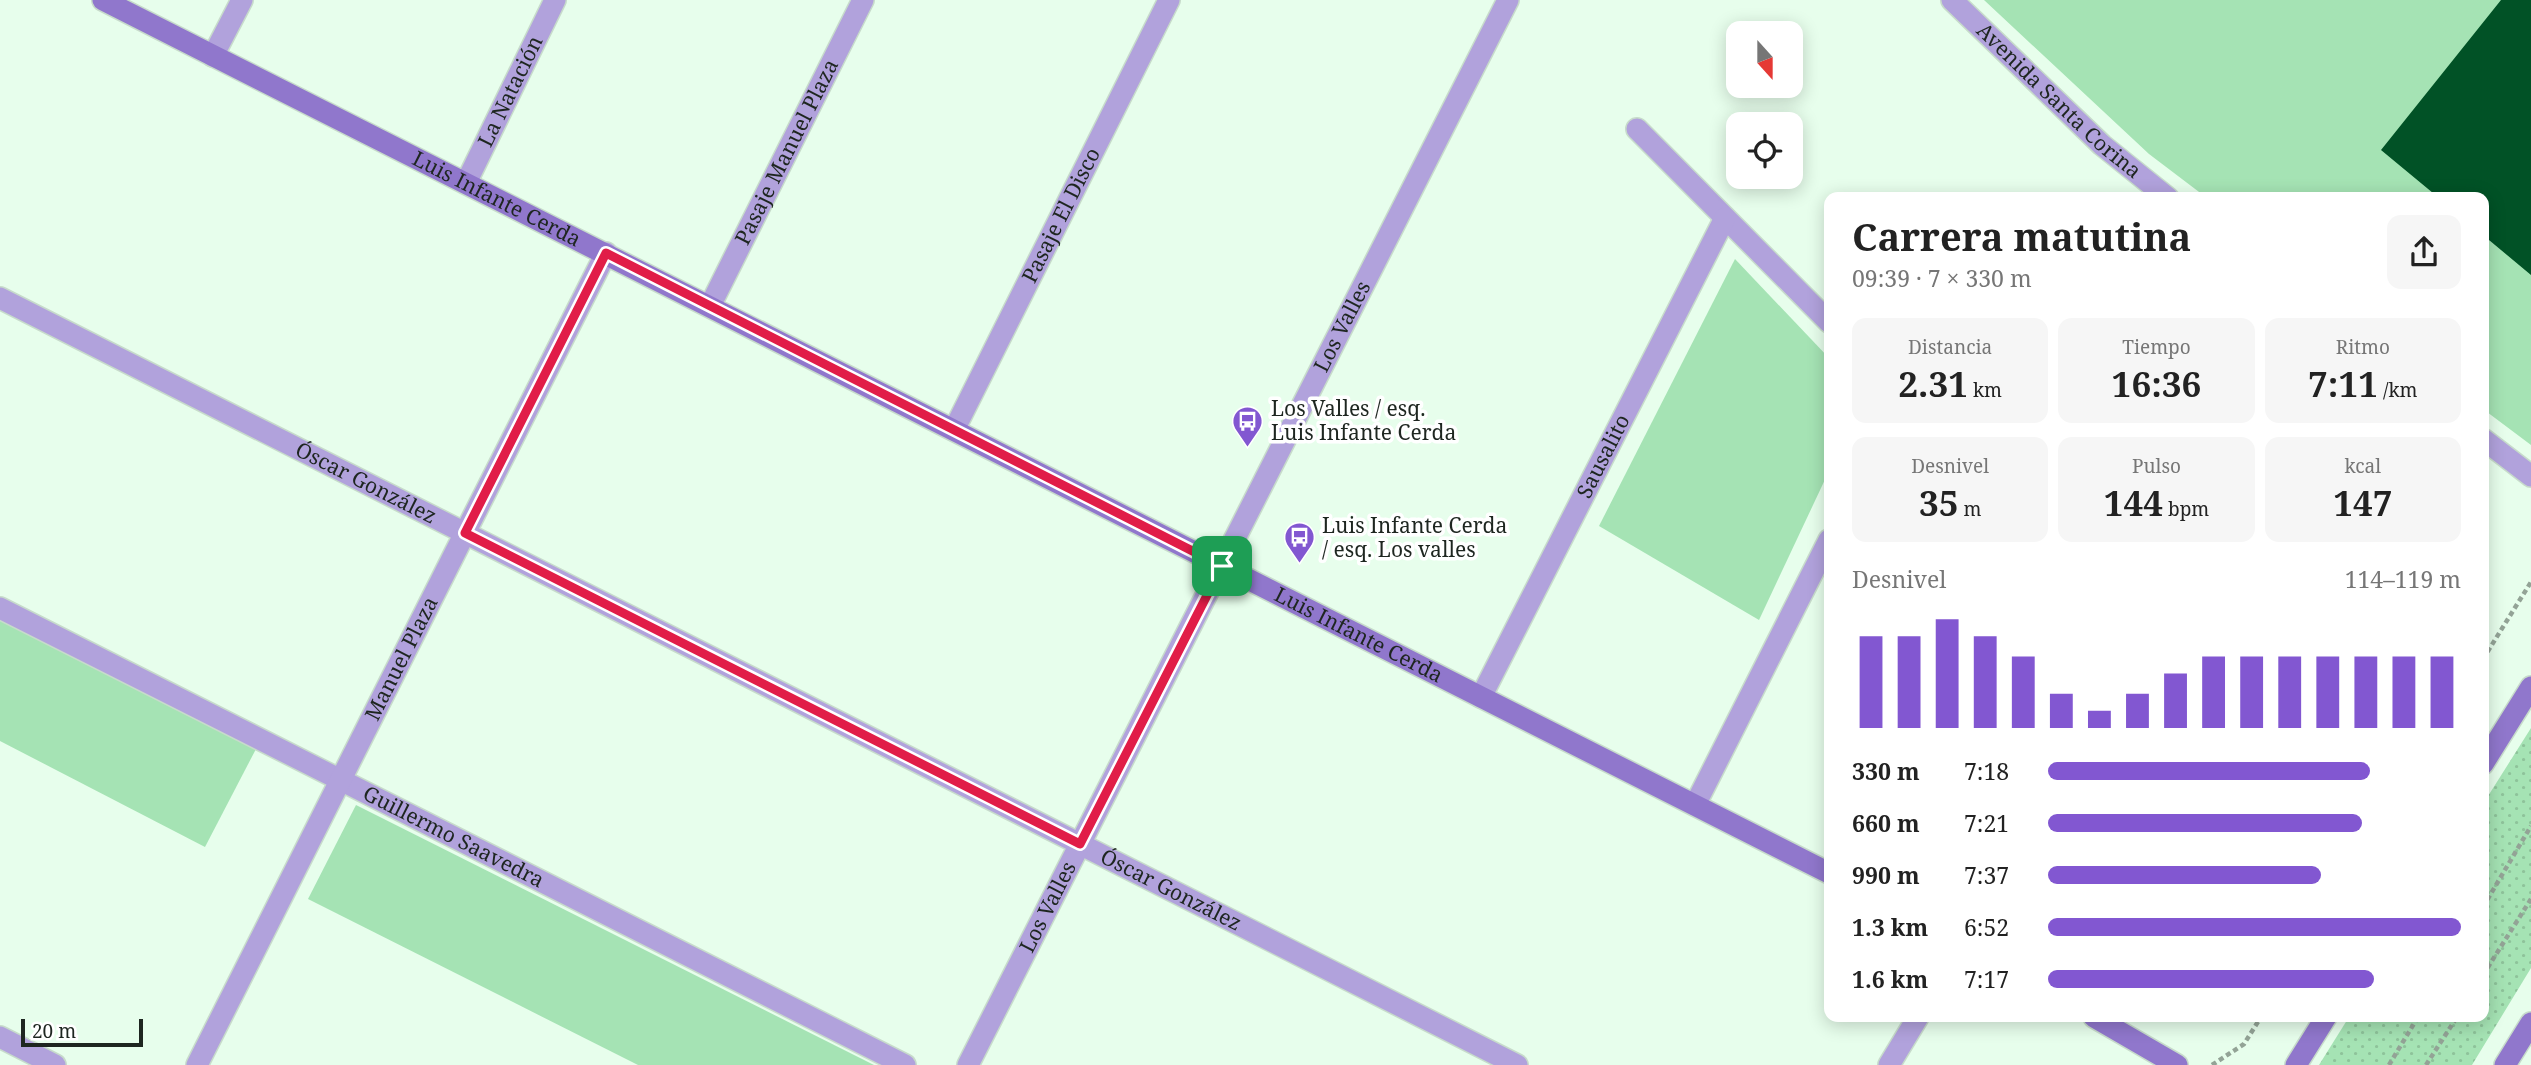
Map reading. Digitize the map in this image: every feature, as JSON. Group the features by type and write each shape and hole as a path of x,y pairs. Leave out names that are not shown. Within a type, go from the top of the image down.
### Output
{"street":[{"name":"Luis Infante Cerda","path":"103,0 1824,870"},
{"path":"213,56 242,0"},
{"name":"La Natación","path":"466,183 555,0"},
{"name":"Pasaje Manuel Plaza","path":"710,306 863,0"},
{"name":"Pasaje El Disco","path":"954,430 1169,0"},
{"name":"Los Valles","path":"968,1065 1508,0"},
{"name":"Avenida Santa Corina","path":"1952,0 2102,145 2161,192"},
{"path":"1637,130 1824,317"},
{"name":"Sausalito","path":"1481,697 1726,218"},
{"name":"Manuel Plaza","path":"197,1065 606,253"},
{"name":"Óscar González","path":"0,298 1517,1065"},
{"path":"2489,444 2531,476"},
{"path":"1695,805 1824,550"},
{"name":"Guillermo Saavedra","path":"0,608 905,1065"},
{"path":"2489,754 2531,687"},
{"path":"1889,1065 1915,1022"},
{"path":"2103,1022 2177,1065"},
{"path":"2296,1065 2323,1022"},
{"path":"2505,1065 2531,1023"},
{"path":"0,1037 55,1065"}],"path":[{"path":"2489,649 2531,582"},
{"path":"2489,896 2530,830"},
{"path":"2489,966 2531,899"},
{"path":"2212,1065 2244,1044 2258,1022"},
{"path":"2389,1065 2414,1022"},
{"path":"2427,1065 2454,1022"}],"green space":[{"path":"1984,0 2531,0 2531,445 2489,414 2489,192 2199,192 2149,154"},
{"path":"1735,259 1824,353 1824,482 1759,620 1599,526"},
{"path":"0,620 257,747 205,847 0,741"},
{"path":"2531,728 2531,968 2472,1065 2319,1065 2346,1022 2489,1022 2489,794"},
{"path":"356,805 874,1065 638,1065 308,899"}],"building":[{"path":"2501,0 2531,0 2531,275 2489,240 2489,192 2432,192 2381,150"}],"place":[{"name":"Los Valles / esq. Luis Infante Cerda","path":"1248,448"},
{"name":"Luis Infante Cerda / esq. Los valles","path":"1299,565"}],"route":[{"path":"606,253 1222,566 1080,844 465,533 606,253"}]}
